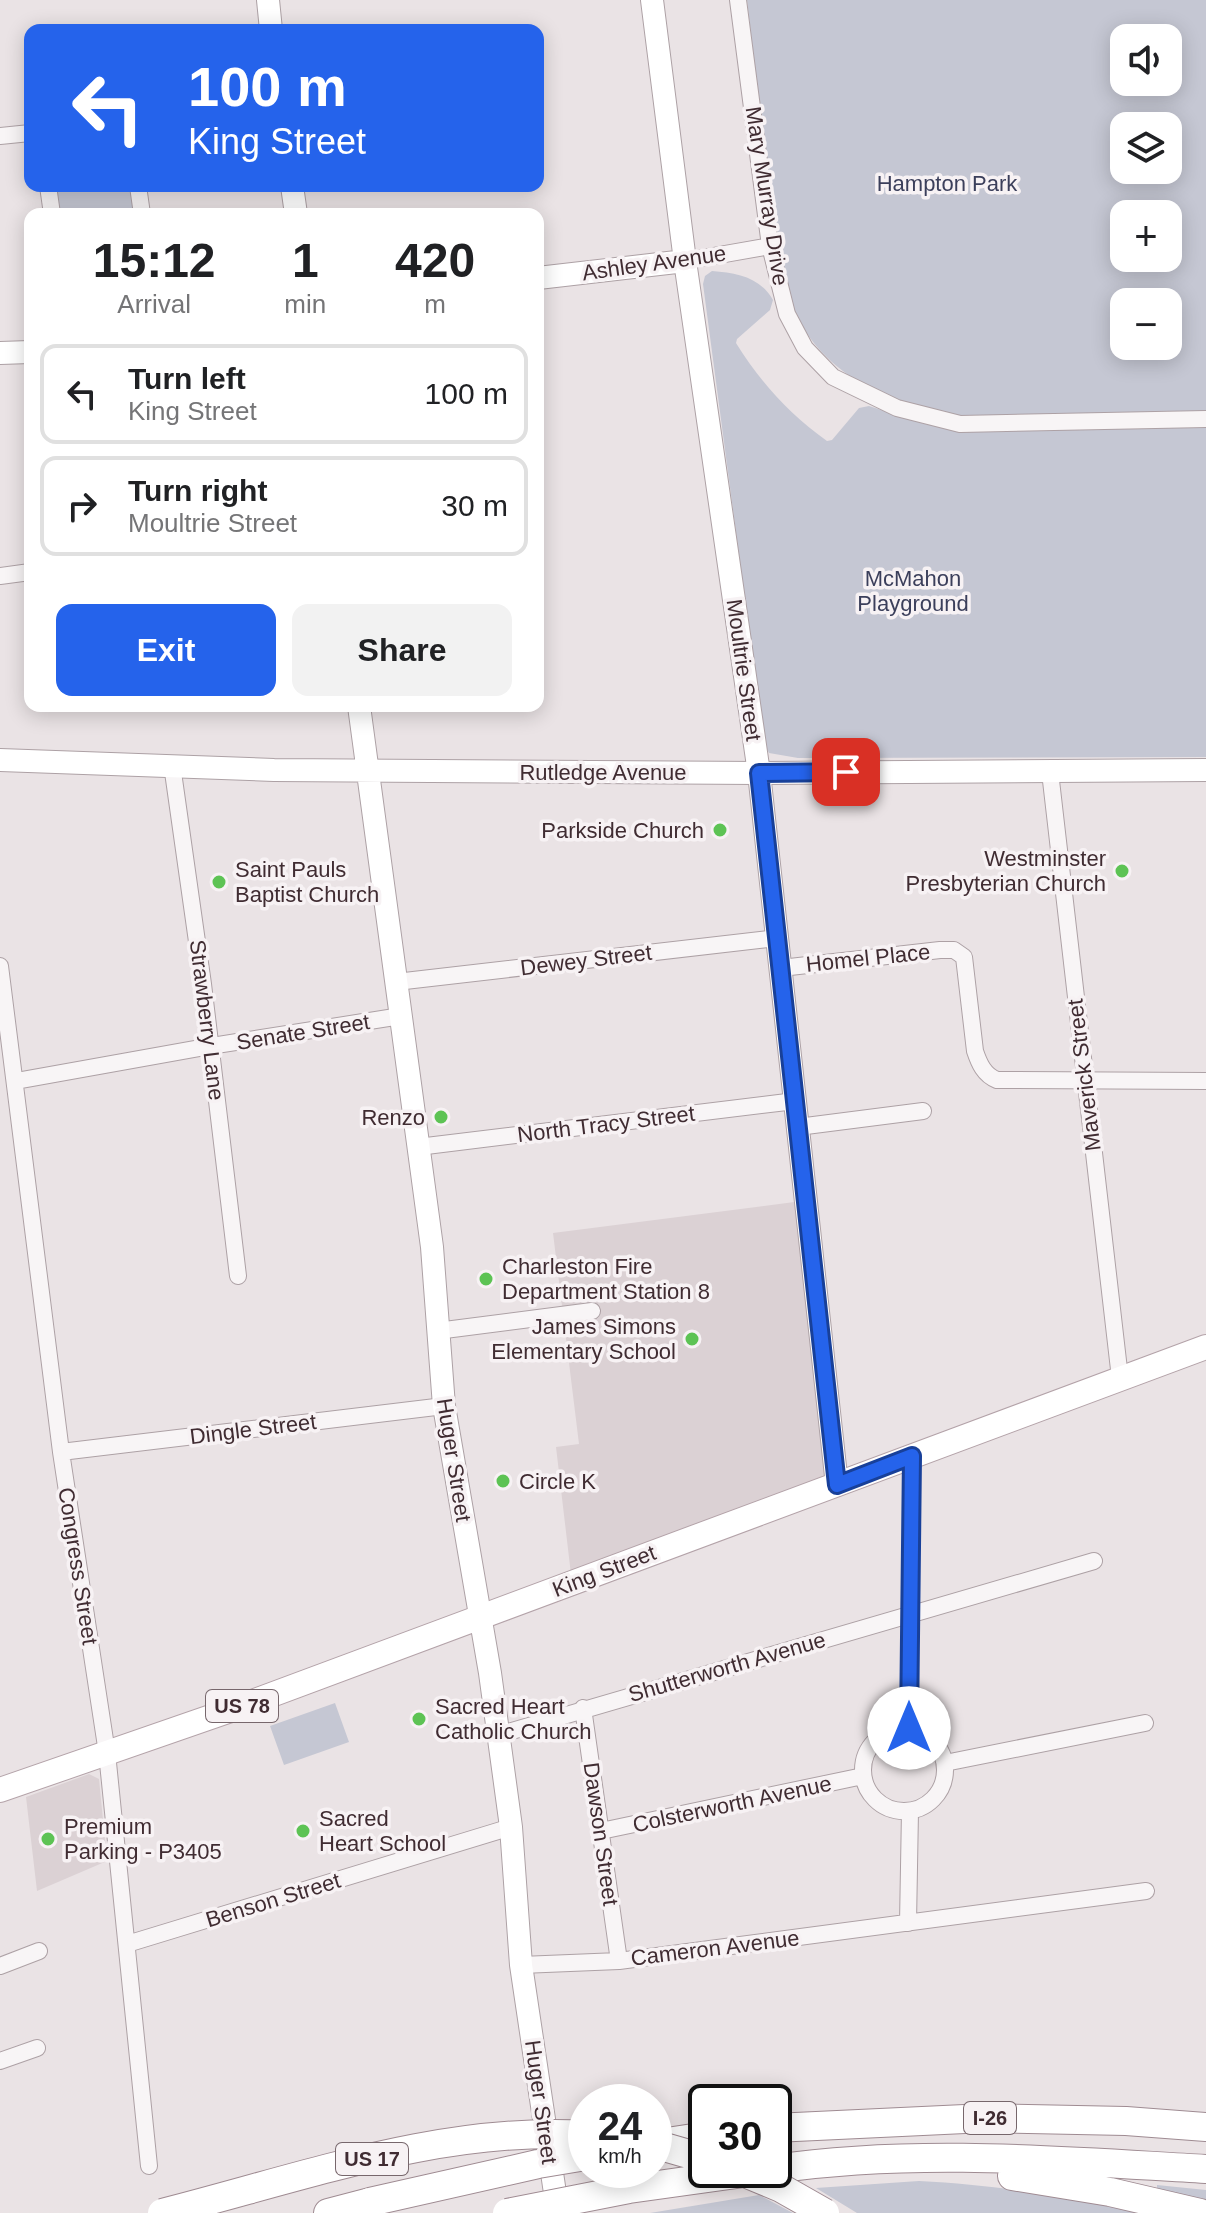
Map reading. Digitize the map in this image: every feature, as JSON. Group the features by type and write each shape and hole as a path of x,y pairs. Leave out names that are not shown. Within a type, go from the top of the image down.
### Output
{"highway":[{"name":"I-26","path":"792,2127 986,2118 1126,2121 1206,2127"},
{"name":"US 17","path":"162,2213 409,2149 521,2134 568,2135"},
{"path":"328,2213 568,2159"},
{"name":"I-26","path":"792,2168 909,2159 1032,2159 1206,2169"},
{"path":"909,2159 1049,2180 1200,2213"},
{"path":"507,2213 688,2181"},
{"path":"781,2188 825,2213"}],"main road":[{"name":"King Street","path":"0,1790 228,1711 1206,1347"}],"street":[{"path":"268,0 270,24"},
{"name":"Moultrie Street","path":"652,0 685,261 759,773 837,1485"},
{"name":"Mary Murray Drive","path":"738,0 770,246 787,314 805,348 833,377 897,408 960,424 1206,419"},
{"path":"0,136 24,134"},
{"name":"Ashley Avenue","path":"544,277 685,261 770,246"},
{"path":"0,353 24,352"},
{"path":"0,576 24,573"},
{"name":"Huger Street","path":"360,712 432,1247 444,1406 490,1673 511,1827 521,1965 558,2213"},
{"name":"Rutledge Avenue","path":"0,760 367,770 759,773 1206,770"},
{"name":"Strawberry Lane","path":"172,765 211,1046 238,1276"},
{"name":"Maverick Street","path":"1050,772 1120,1378"},
{"name":"Dewey Street","path":"396,982 777,938"},
{"name":"Homel Place","path":"781,968 940,950 960,954 966,964 975,1051 980,1065 990,1077 997,1080 1084,1080"},
{"name":"Congress Street","path":"0,966 61,1452 107,1753 149,2166"},
{"name":"Senate Street","path":"16,1081 401,1016"},
{"path":"1084,1080 1206,1081"},
{"name":"North Tracy Street","path":"418,1147 795,1101"},
{"path":"798,1127 923,1111"},
{"path":"437,1331 592,1311"},
{"name":"Dingle Street","path":"61,1452 444,1406"},
{"path":"909,1728 912,1456"},
{"name":"Shutterworth Avenue","path":"498,1735 1094,1561"},
{"name":"Dawson Street","path":"583,1708 619,1961"},
{"path":"945,1763 1145,1723"},
{"path":"897,1729 919,1731 936,1744 945,1763 943,1785 930,1802 910,1811 882,1806 871,1796 863,1776 865,1755 877,1737 897,1729"},
{"name":"Colsterworth Avenue","path":"601,1831 863,1776"},
{"path":"908,1923 910,1811"},
{"name":"Benson Street","path":"127,1944 511,1827"},
{"name":"Cameron Avenue","path":"521,1965 619,1961 1146,1891"},
{"path":"0,1966 39,1951"},
{"path":"0,2061 37,2048"}],"shaded area":[{"name":"James Simons Elementary School","path":"802,1201 837,1485 572,1583 556,1447 579,1444 553,1233"},
{"path":"89,1774 99,1779 107,1861 37,1891 26,1797"}],"green space":[{"name":"Hampton Park","path":"747,0 1206,0 1206,412 960,417 911,405 866,386 827,357 810,339 797,317 784,282 776,245"},
{"path":"54,192 134,192 135,208 56,208"},
{"name":"McMahon Playground","path":"712,271 755,281 768,292 773,300 770,310 736,343 777,397 827,441 832,440 859,408 869,406 925,424 960,430 1206,427 1206,757 798,758 769,753 764,743 703,284 705,276"},
{"path":"335,1703 349,1742 284,1765 270,1726"},
{"path":"919,2181 1033,2192 1145,2213 857,2213 816,2188"},
{"path":"1157,2185 1206,2190 1206,2200 1157,2189"},
{"path":"759,2195 793,2213 650,2213"}],"place":[{"name":"Parkside Church","path":"720,830"},
{"name":"Westminster Presbyterian Church","path":"1122,871"},
{"name":"Saint Pauls Baptist Church","path":"219,882"},
{"name":"Renzo","path":"441,1117"},
{"name":"Charleston Fire Department Station 8","path":"486,1279"},
{"name":"James Simons Elementary School","path":"692,1339"},
{"name":"Circle K","path":"503,1481"},
{"name":"Sacred Heart Catholic Church","path":"419,1719"},
{"name":"Sacred Heart School","path":"303,1831"},
{"name":"Premium Parking - P3405","path":"48,1839"}],"route":[{"path":"846,772 759,773 837,1485 912,1456 909,1728"}]}
